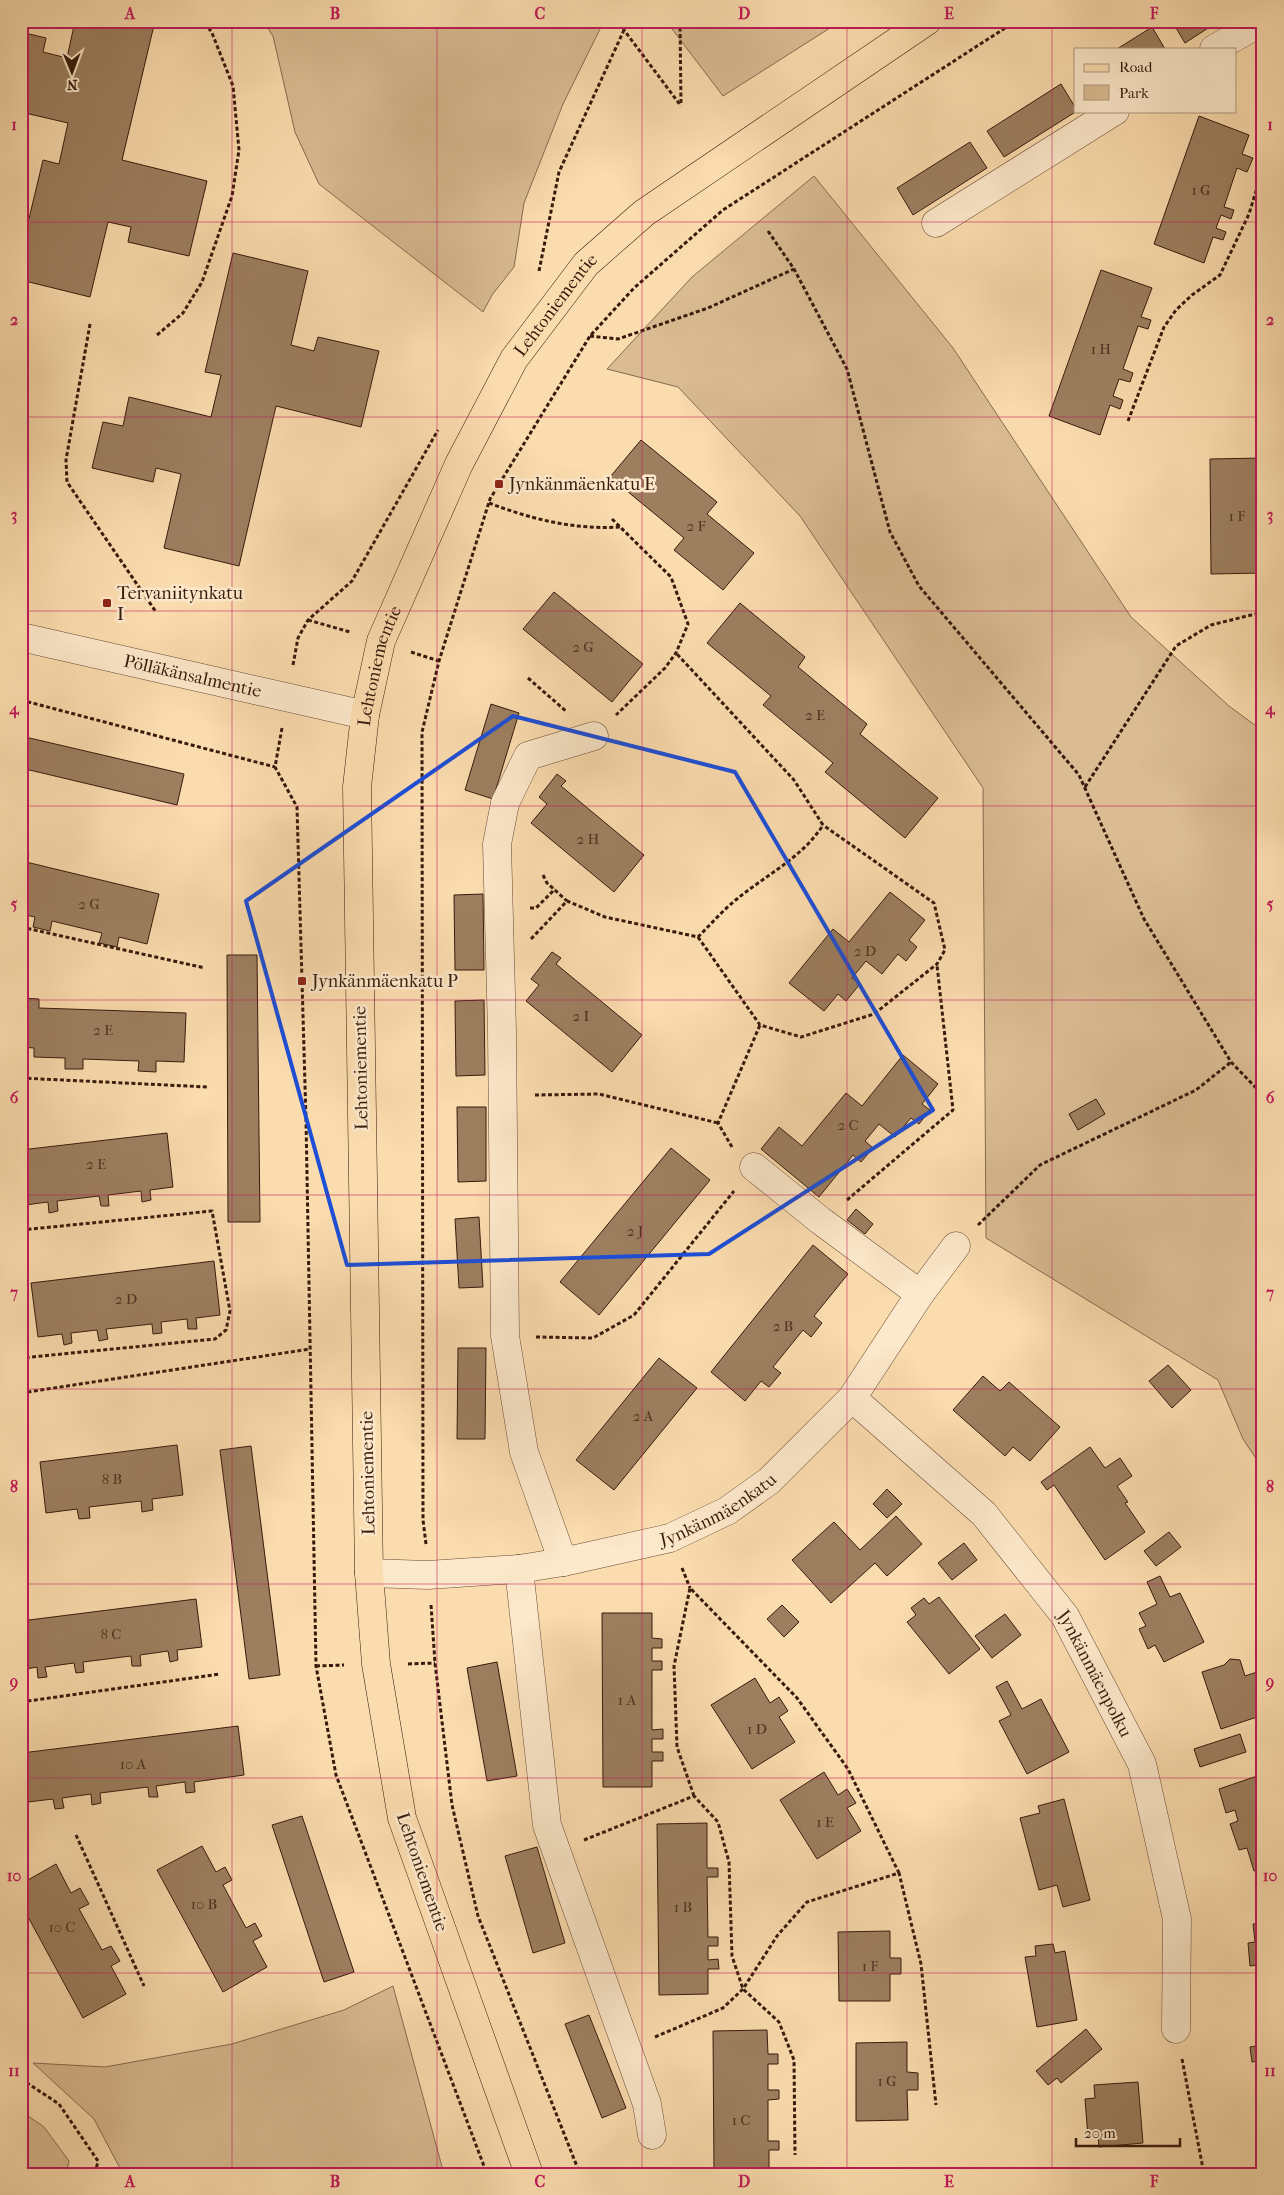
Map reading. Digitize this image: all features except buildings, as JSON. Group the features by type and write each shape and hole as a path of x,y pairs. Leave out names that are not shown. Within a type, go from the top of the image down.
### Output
{"main road":[{"name":"Lehtoniementie","path":"529,2174 402,1818 376,1664 369,1573 356,787 365,715 381,641 459,464 514,359 586,264 644,213 927,21"}],"street":[{"path":"1216,48 1262,21"},
{"path":"936,223 1113,112"},
{"name":"Pölläkänsalmentie","path":"21,637 365,715"},
{"path":"563,1562 524,1452 505,1336 501,971 497,844 505,802 528,756 594,736"},
{"path":"746,1177 821,1221 920,1294"},
{"name":"Jynkänmäenkatu","path":"369,1573 428,1575 519,1569 563,1562 670,1538 727,1511 769,1481 852,1398 920,1294 956,1246"},
{"name":"Jynkänmäenpolku","path":"852,1398 984,1514 996,1528 1065,1616 1142,1764 1177,1920 1176,2030"},
{"path":"519,1569 547,1825 647,2104 652,2135"}],"path":[{"path":"158,335 183,314 202,282 232,196 239,150 233,86 212,33 204,21"},
{"path":"623,21 624,30 681,106 680,21"},
{"path":"1128,421 1164,327 1176,310 1220,274 1249,214 1263,168"},
{"path":"768,231 794,269 847,369 890,532 919,586 1079,775 1144,919 1231,1062 1263,1094"},
{"path":"590,336 618,339 708,308 794,269"},
{"path":"90,324 66,460 67,482 156,612"},
{"path":"489,503 547,521 576,527 620,527"},
{"path":"528,678 594,736 665,668 676,653 688,624 671,578 612,520"},
{"path":"1085,787 1176,646 1211,625 1263,612"},
{"path":"543,875 547,883 567,901 605,917 698,937 760,1025 801,1037 874,1014 937,964 945,950 934,903 823,825 794,780 676,653"},
{"path":"21,700 275,767"},
{"path":"698,937 736,900 801,851 823,825"},
{"path":"549,896 555,889"},
{"path":"501,971 567,901"},
{"path":"21,927 205,968"},
{"path":"821,1221 954,1110 937,964"},
{"path":"718,1123 760,1025"},
{"path":"956,1246 1040,1165 1196,1090 1231,1062"},
{"path":"21,1078 208,1086"},
{"path":"503,1095 599,1094 718,1123 746,1177 634,1315 592,1338 505,1336"},
{"path":"21,1230 212,1212 230,1311 226,1330 216,1339 21,1358"},
{"path":"21,1393 310,1349"},
{"path":"795,2155 794,2060 779,2022 743,1989 732,1956 729,1862 718,1822 694,1796 677,1747 674,1666 690,1588 797,1698 848,1769 899,1873 921,1964 936,2105"},
{"path":"21,1702 220,1674"},
{"path":"556,1851 694,1796"},
{"path":"76,1835 144,1986"},
{"path":"627,2048 723,2008 743,1989 777,1936 807,1902 899,1873"},
{"path":"1176,2030 1204,2174"},
{"path":"21,2079 59,2104 98,2161 95,2174"}],"highlighted area":[{"path":"513,716 735,772 933,1110 709,1254 347,1265 246,901"}],"green space":[{"path":"263,21 604,21 563,104 524,203 514,267 492,295 483,312 319,184 295,132 273,36"},
{"path":"666,21 841,21 723,96"},
{"path":"814,176 953,348 1131,617 1229,706 1263,731 1263,1469 1243,1439 1218,1380 986,1238 983,788 800,516 678,387 607,369 692,277"},
{"path":"393,1986 444,2174 123,2174 94,2119 33,2063 105,2067 232,2044 344,2010"},
{"path":"21,2111 44,2127 69,2161 66,2174 21,2174"}],"place":[{"name":"Jynkänmäenkatu E","path":"499,484"},
{"name":"Tervaniitynkatu I","path":"107,603"},
{"name":"Jynkänmäenkatu P","path":"302,981"}]}
